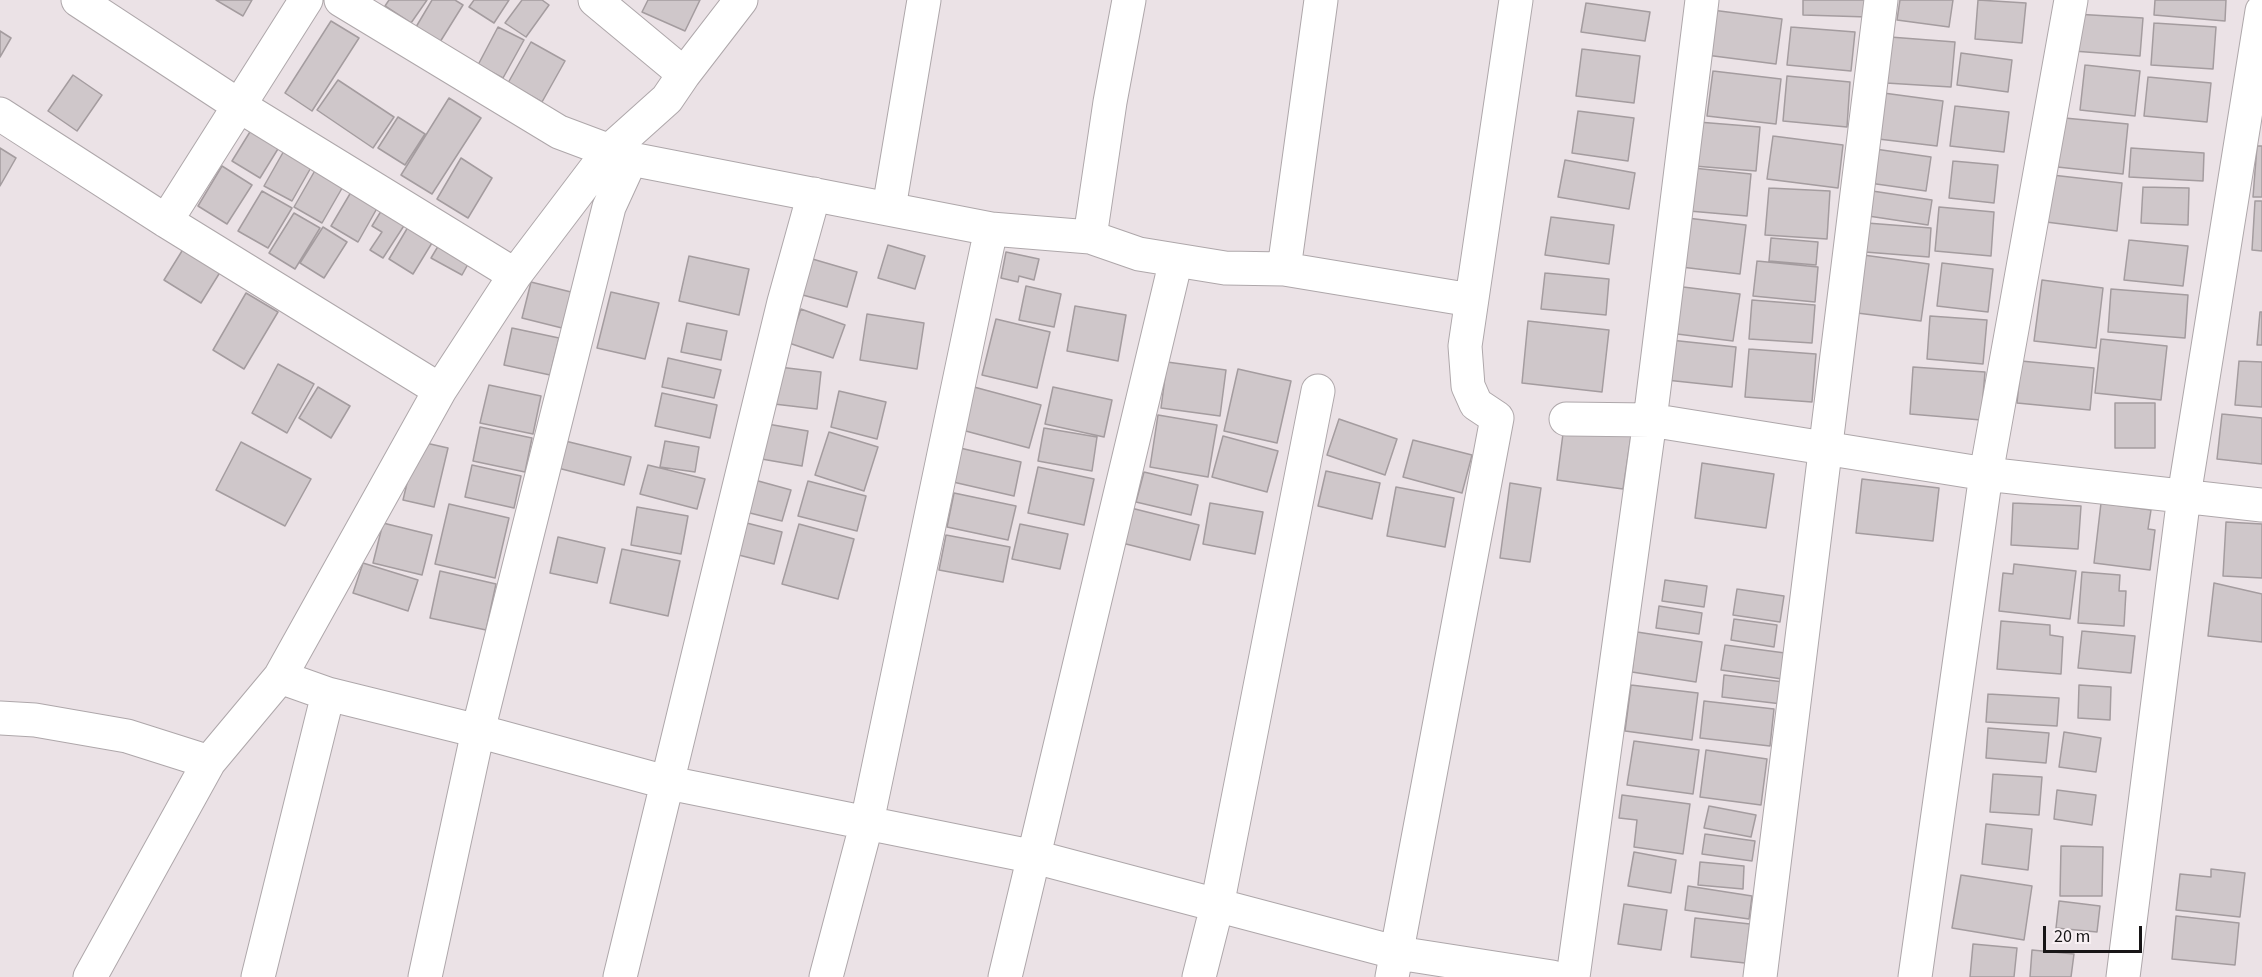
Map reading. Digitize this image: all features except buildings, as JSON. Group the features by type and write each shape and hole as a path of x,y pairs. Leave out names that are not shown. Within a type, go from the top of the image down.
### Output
{"street":[{"path":"78,0 238,105 515,275"},
{"path":"166,221 306,0"},
{"path":"341,0 559,132 620,155 991,229 1090,237 1139,254 1224,268 1284,269 1471,300"},
{"path":"595,0 684,74"},
{"path":"90,977 209,762 280,677 440,390 515,275 667,99 741,0"},
{"path":"889,208 924,0"},
{"path":"1090,237 1110,102 1129,0"},
{"path":"1284,269 1321,0"},
{"path":"1395,965 1497,418 1476,404 1468,386 1465,346 1516,0"},
{"path":"1573,977 1650,420 1702,0"},
{"path":"1760,977 1881,0"},
{"path":"1915,977 1986,474 2071,0"},
{"path":"2122,977 2184,496 2262,11"},
{"path":"0,114 166,221 440,390"},
{"path":"425,977 478,731 620,155"},
{"path":"620,977 669,783 784,302 814,194"},
{"path":"826,977 867,822 991,229"},
{"path":"1005,977 1176,260"},
{"path":"1199,977 1217,906 1318,391"},
{"path":"1566,419 1650,420 1825,450 1986,474 2262,505"},
{"path":"280,677 328,694 478,731 669,783 1035,857 1217,906 1395,965 1552,977"},
{"path":"258,977 328,694"},
{"path":"0,718 35,720 127,736 209,762"}]}
